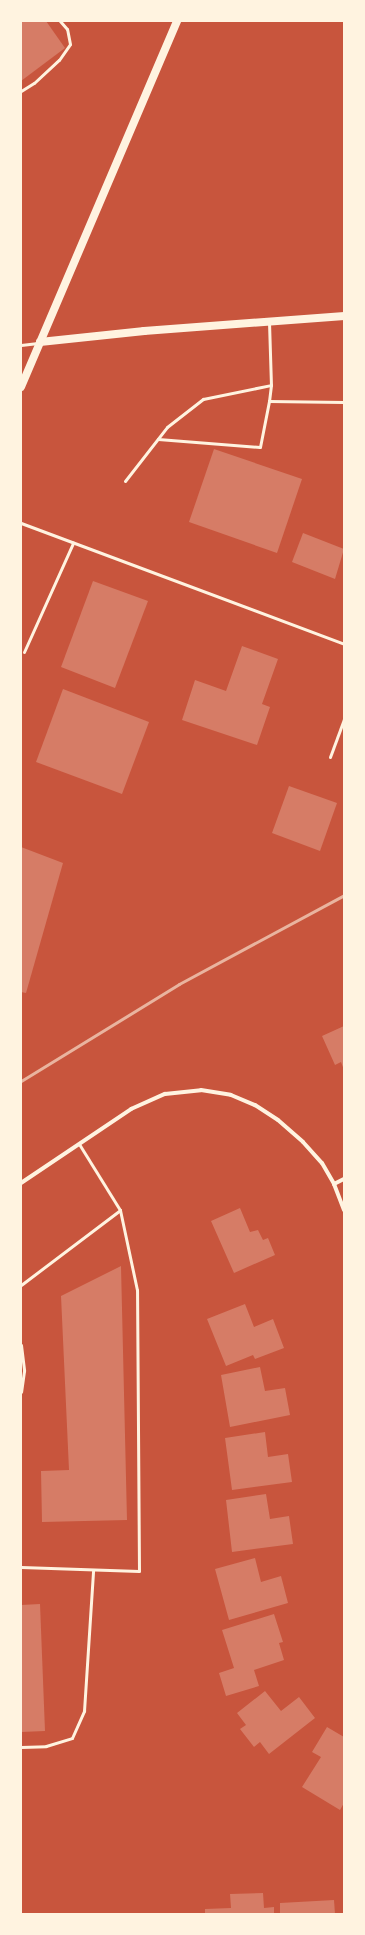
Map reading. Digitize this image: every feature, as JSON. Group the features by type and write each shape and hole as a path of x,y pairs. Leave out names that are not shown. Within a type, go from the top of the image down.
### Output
{"main road":[{"path":"21,388 177,21"},
{"path":"40,342 144,331 344,316"}],"street":[{"path":"21,1183 131,1109 165,1094 201,1090 231,1095 255,1105 278,1120 308,1147 322,1163 334,1184 344,1210"},
{"path":"334,1184 344,1179"}],"lane":[{"path":"21,90 34,83 59,60 70,44 67,29 60,21"},
{"path":"158,439 260,447 271,385 269,322"},
{"path":"21,345 40,342"},
{"path":"125,482 167,427 203,399 271,385"},
{"path":"269,401 344,402"},
{"path":"21,523 344,644"},
{"path":"24,652 73,543"},
{"path":"330,757 344,719"},
{"path":"21,1567 139,1571 137,1290 120,1210 79,1144"},
{"path":"21,1285 120,1210"},
{"path":"21,1345 24,1371 21,1392"},
{"path":"21,1747 46,1746 72,1738 84,1711 93,1570"}],"building":[{"path":"21,21 46,21 65,48 21,81"},
{"path":"214,449 302,479 277,553 189,522"},
{"path":"303,533 344,549 335,579 292,562"},
{"path":"93,581 148,601 115,688 61,667"},
{"path":"242,646 278,659 262,704 270,707 257,745 182,720 195,680 226,691"},
{"path":"63,689 149,722 122,794 36,762"},
{"path":"289,786 337,803 320,851 272,833"},
{"path":"21,847 63,863 26,993 21,992"},
{"path":"344,1026 344,1070 341,1062 335,1065 322,1036"},
{"path":"240,1208 250,1232 258,1230 263,1240 268,1238 275,1255 234,1273 211,1221"},
{"path":"121,1266 127,1520 42,1522 41,1471 69,1470 61,1296"},
{"path":"245,1304 254,1327 273,1319 284,1348 255,1359 253,1355 226,1366 207,1319"},
{"path":"260,1367 265,1391 285,1388 290,1415 230,1427 221,1375"},
{"path":"265,1432 268,1457 288,1454 292,1482 232,1490 225,1438"},
{"path":"266,1494 270,1519 289,1516 293,1544 232,1552 226,1500"},
{"path":"255,1558 261,1582 281,1576 288,1603 229,1620 215,1569"},
{"path":"40,1604 45,1731 21,1732 21,1605"},
{"path":"274,1614 283,1642 279,1643 284,1660 254,1670 259,1686 226,1696 219,1673 234,1668 222,1630"},
{"path":"265,1691 281,1711 299,1697 315,1718 269,1754 260,1742 254,1747 240,1729 246,1725 237,1713"},
{"path":"327,1727 344,1737 344,1803 340,1810 302,1787 321,1757 312,1752"},
{"path":"263,1893 264,1908 274,1907 274,1914 205,1914 205,1909 231,1908 230,1894"},
{"path":"334,1900 335,1914 280,1914 280,1903"}],"railway":[{"path":"21,1081 179,984 344,895"}]}
